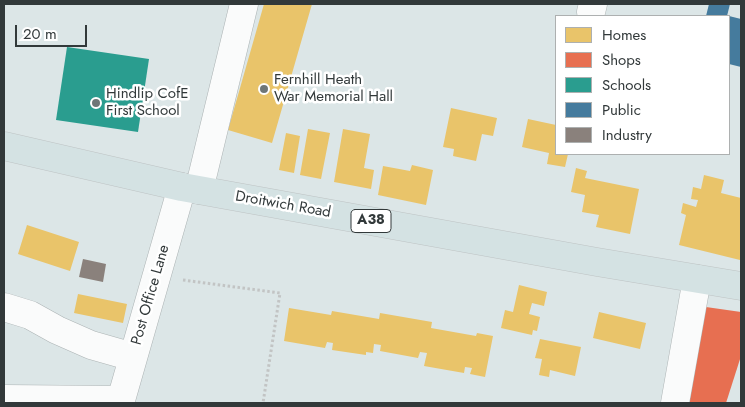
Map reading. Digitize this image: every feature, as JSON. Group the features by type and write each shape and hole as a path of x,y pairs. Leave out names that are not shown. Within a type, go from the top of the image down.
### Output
{"main road":[{"name":"Droitwich Road","path":"4,146 190,189 741,286"}],"street":[{"name":"Post Office Lane","path":"121,402 156,277 190,189 244,4"},
{"path":"675,403 697,279"},
{"path":"4,307 30,315 57,330 91,345 133,357"},
{"path":"4,399 121,402"}],"path":[{"path":"156,277 280,293 264,403"}],"building: Homes":[{"name":"Fernhill Heath War Memorial Hall","path":"264,4 312,4 272,143 228,130"},
{"path":"451,108 497,118 493,136 482,134 476,161 453,156 454,149 443,147"},
{"path":"528,119 555,125 555,155 568,155 565,167 547,164 549,153 522,147"},
{"path":"308,129 330,133 321,179 300,175"},
{"path":"343,129 370,134 364,168 374,170 371,189 334,182"},
{"path":"286,133 300,136 294,173 279,170"},
{"path":"412,165 433,170 426,205 378,195 383,166 410,171"},
{"path":"576,168 587,171 585,178 639,189 630,234 596,227 599,215 582,212 585,195 571,192"},
{"path":"704,175 724,180 721,193 741,198 740,260 679,245 686,215 681,213 683,203 696,207 698,200 691,199 693,187 701,189"},
{"path":"27,225 79,242 70,271 18,254"},
{"path":"519,285 547,292 544,306 532,303 529,314 540,317 537,331 533,330 532,335 501,328 505,310 513,312"},
{"path":"78,294 127,304 123,323 74,313"},
{"path":"289,308 331,315 332,311 379,319 380,313 432,322 431,328 476,336 477,333 493,336 485,377 470,374 472,368 465,367 464,373 424,366 427,353 420,352 418,358 380,351 381,345 374,344 373,353 366,352 366,355 332,350 333,343 327,342 325,348 284,341"},
{"path":"599,312 646,323 640,349 593,338"},
{"path":"540,339 581,347 575,376 550,370 549,377 539,375 542,359 535,358"}],"building: Shops":[{"path":"706,307 741,312 741,356 726,403 687,403"}],"building: Schools":[{"path":"67,47 149,59 138,132 56,120"}],"building: Public":[{"path":"709,4 730,4 727,15 706,15"},
{"path":"730,16 741,19 741,67 730,64"}],"building: Industry":[{"path":"83,259 106,264 103,282 79,277"}],"place":[{"name":"Fernhill Heath War Memorial Hall","path":"264,89"},
{"name":"Hindlip CofE First School","path":"96,103"}]}
